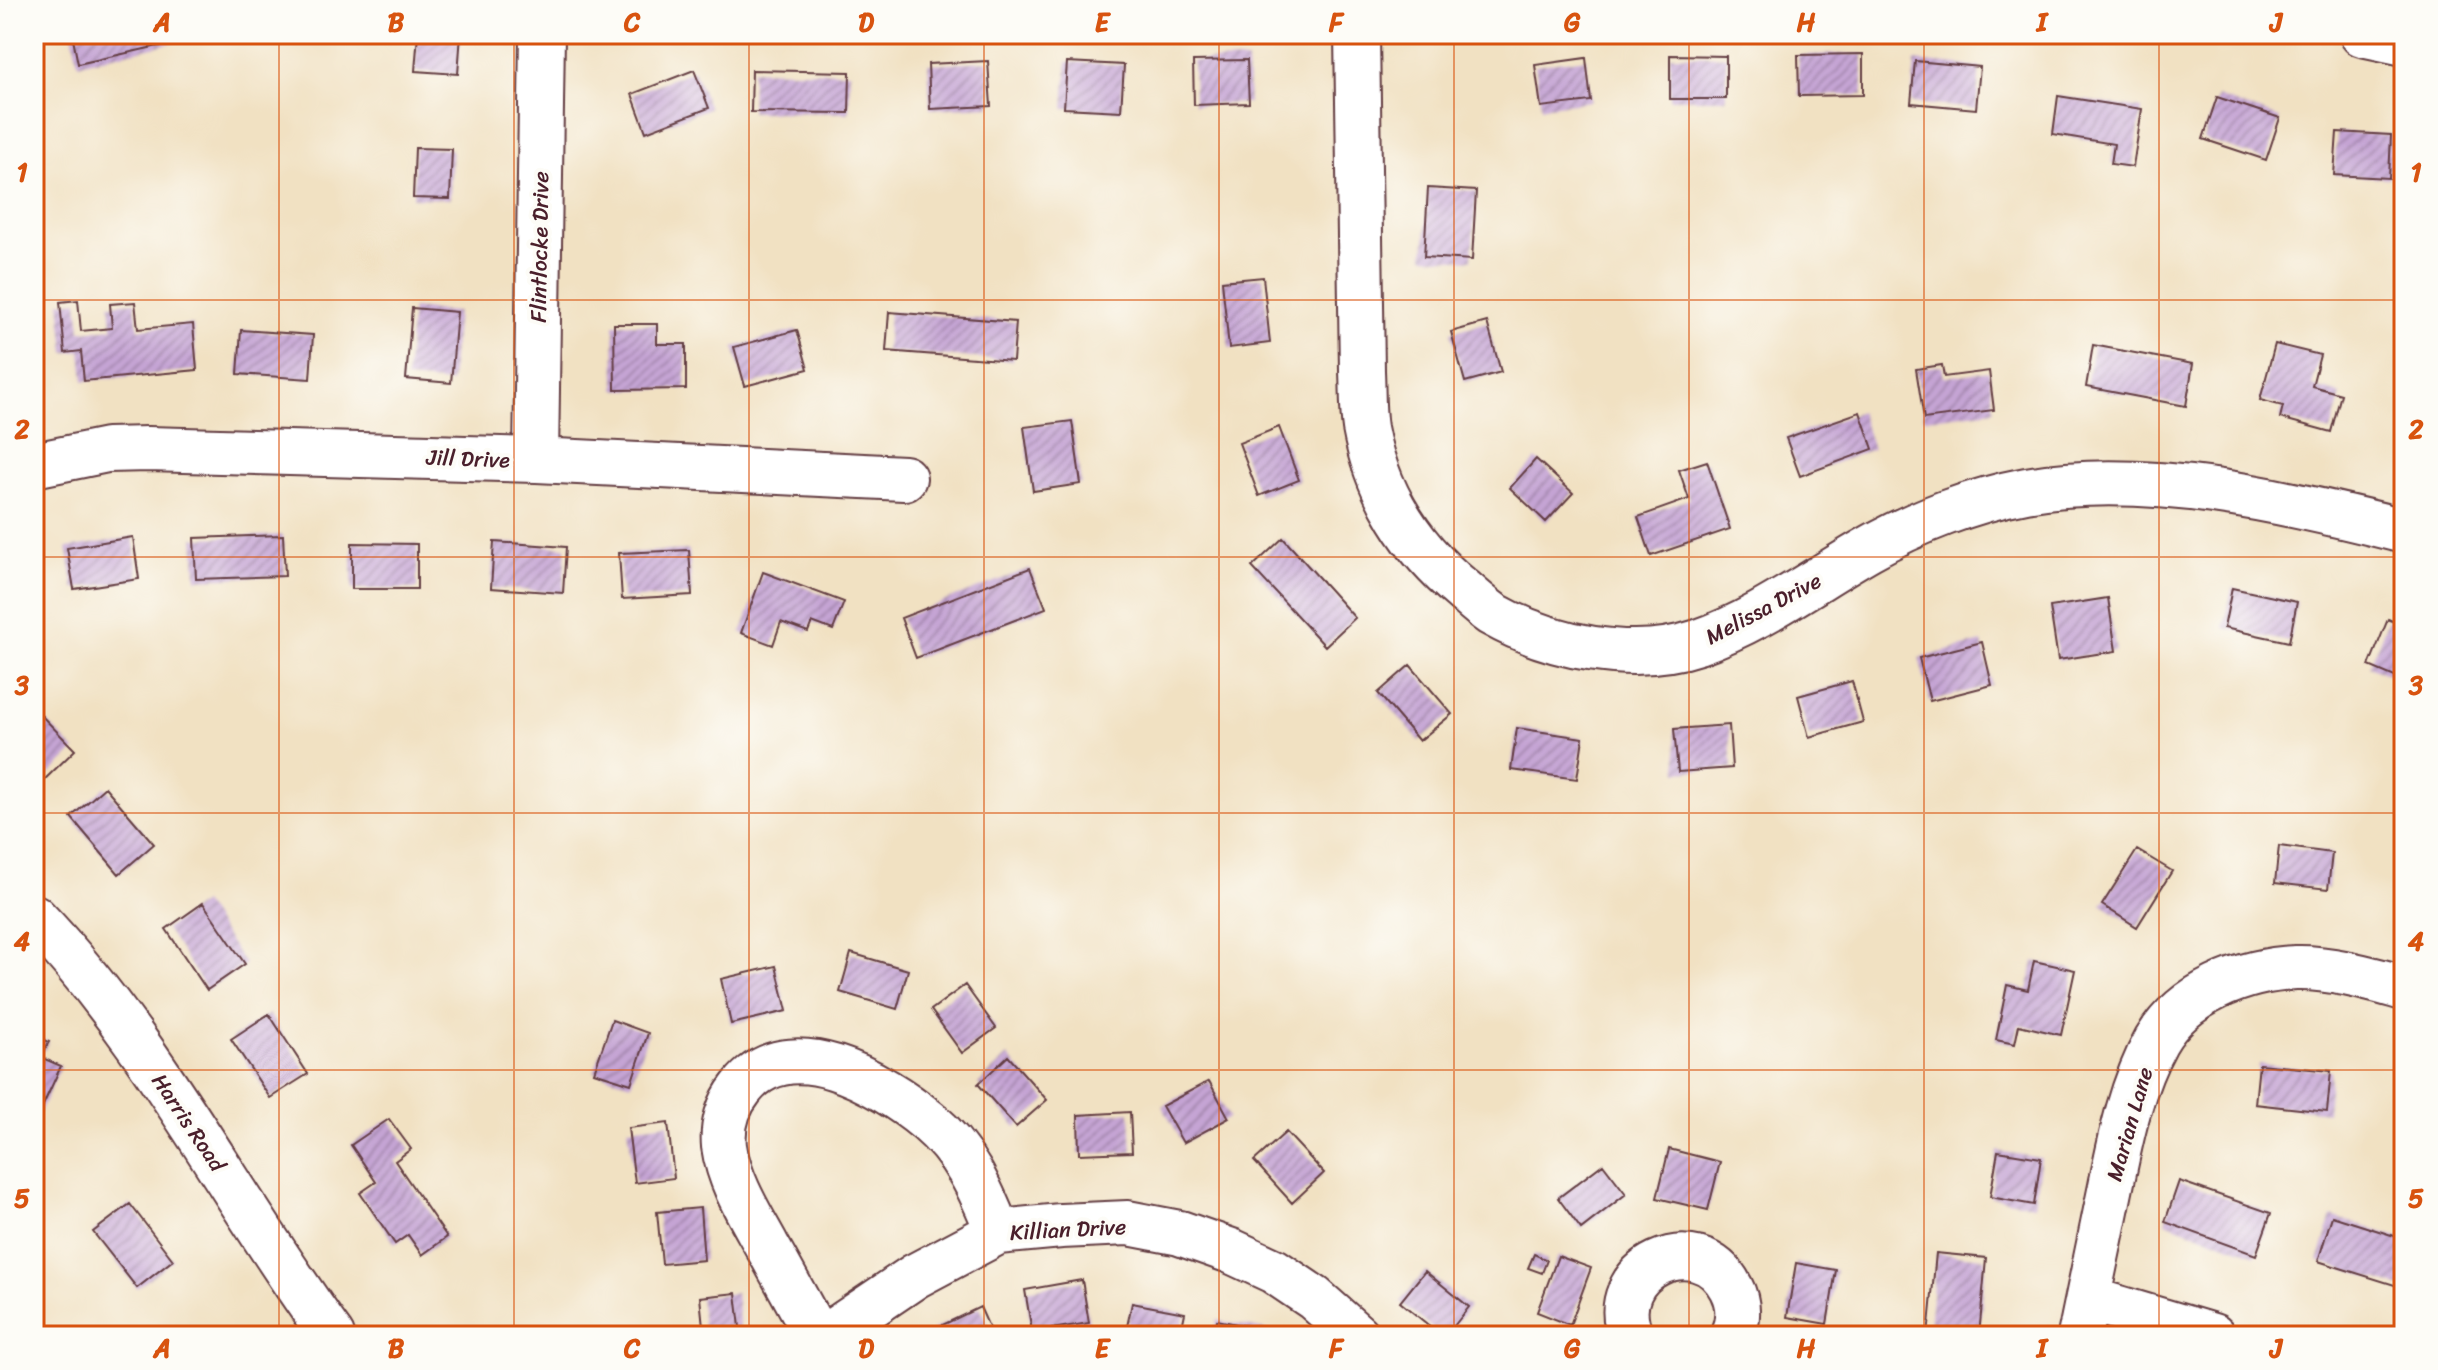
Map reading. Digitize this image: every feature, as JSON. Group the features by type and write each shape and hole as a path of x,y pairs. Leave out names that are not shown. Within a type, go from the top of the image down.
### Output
{"street":[{"name":"Flintlocke Drive","path":"536,460 542,34"},
{"name":"Melissa Drive","path":"1357,34 1364,424 1374,465 1391,508 1423,550 1457,585 1490,612 1528,632 1575,645 1619,652 1657,651 1695,643 1736,627 1871,547 1920,524 1973,504 2025,490 2088,484 2206,491 2273,501 2404,531"},
{"path":"2362,34 2404,43"},
{"name":"Jill Drive","path":"34,465 107,450 148,449 536,460 904,478"},
{"name":"Harris Road","path":"34,917 64,948 116,1013 332,1336"},
{"name":"Marian Lane","path":"2084,1317 2123,1128 2139,1076 2157,1040 2173,1019 2198,997 2261,972 2298,968 2340,973 2404,988"},
{"path":"817,1336 745,1206 724,1146 726,1122 733,1100 743,1086 768,1067 784,1062 816,1061 867,1082 903,1102 930,1122 965,1162 980,1186 998,1232"},
{"name":"Killian Drive","path":"826,1336 915,1276 998,1232 1128,1223 1180,1233 1231,1251 1274,1271 1314,1298 1357,1336"},
{"path":"1631,1336 1625,1317 1626,1304 1635,1282 1653,1265 1677,1257 1712,1266 1729,1284 1737,1306 1732,1336"},
{"path":"2084,1317 2213,1336"}],"building":[{"path":"72,34 184,34 185,40 78,64"},
{"path":"418,34 461,34 458,74 415,71"},
{"path":"1863,54 1863,95 1799,96 1798,55"},
{"path":"1670,55 1726,56 1726,99 1670,99"},
{"path":"1586,58 1591,101 1541,107 1535,65"},
{"path":"1247,60 1249,103 1194,105 1193,61"},
{"path":"988,61 991,106 930,109 928,64"},
{"path":"1915,61 1980,67 1976,109 1911,103"},
{"path":"1067,62 1124,65 1121,111 1064,108"},
{"path":"694,70 709,108 646,132 632,94"},
{"path":"752,70 850,72 849,113 751,112"},
{"path":"2058,96 2142,109 2133,167 2111,164 2114,144 2053,134"},
{"path":"2217,97 2280,118 2266,160 2203,139"},
{"path":"2337,132 2391,135 2389,178 2334,175"},
{"path":"415,148 452,149 450,199 413,198"},
{"path":"1428,188 1476,191 1472,260 1424,257"},
{"path":"1263,277 1270,343 1229,348 1222,281"},
{"path":"78,300 81,331 112,328 110,304 135,302 138,329 193,324 197,370 84,381 81,351 65,353 60,302"},
{"path":"412,308 457,312 451,383 406,379"},
{"path":"889,312 1016,322 1013,361 886,351"},
{"path":"1487,322 1501,372 1465,382 1451,332"},
{"path":"614,324 657,324 657,344 686,344 686,389 615,390"},
{"path":"241,330 313,335 310,379 238,374"},
{"path":"797,330 808,369 745,386 734,347"},
{"path":"2275,344 2320,355 2312,386 2341,394 2331,432 2280,418 2283,406 2260,400"},
{"path":"2093,345 2193,364 2186,406 2086,387"},
{"path":"34,351 42,373 34,376"},
{"path":"1942,365 1944,377 1989,371 1994,410 1924,419 1916,369"},
{"path":"1860,412 1873,449 1800,476 1786,438"},
{"path":"1072,421 1081,484 1033,491 1024,427"},
{"path":"1279,427 1299,480 1259,496 1239,443"},
{"path":"1536,459 1573,493 1546,522 1510,488"},
{"path":"1707,461 1730,529 1651,556 1638,517 1689,499 1679,470"},
{"path":"283,535 285,576 196,579 194,538"},
{"path":"133,537 139,579 74,589 67,548"},
{"path":"1283,538 1355,618 1325,646 1252,567"},
{"path":"494,542 566,547 563,593 491,588"},
{"path":"352,543 417,544 417,589 352,589"},
{"path":"689,550 692,595 622,599 619,553"},
{"path":"1030,568 1046,608 916,658 901,618"},
{"path":"763,572 844,602 833,630 812,622 808,632 781,622 773,645 741,633"},
{"path":"2232,588 2297,602 2289,642 2224,628"},
{"path":"2108,598 2116,651 2058,660 2050,607"},
{"path":"2388,619 2404,626 2404,681 2369,666"},
{"path":"1982,642 1992,685 1930,701 1919,658"},
{"path":"1410,665 1452,714 1419,741 1378,693"},
{"path":"1852,681 1863,722 1809,737 1798,696"},
{"path":"34,708 75,750 42,782 34,774"},
{"path":"1729,725 1732,768 1678,772 1674,729"},
{"path":"1517,728 1583,738 1577,779 1511,770"},
{"path":"105,787 154,844 119,874 71,817"},
{"path":"2279,846 2332,853 2328,889 2275,883"},
{"path":"2137,850 2172,871 2137,927 2102,905"},
{"path":"203,903 245,964 207,990 166,929"},
{"path":"851,953 908,970 897,1009 840,992"},
{"path":"2034,961 2075,970 2061,1035 2019,1025 2015,1044 1996,1040 2007,985 2028,990"},
{"path":"776,966 787,1011 731,1024 721,979"},
{"path":"965,985 996,1028 962,1053 931,1010"},
{"path":"269,1014 308,1074 270,1098 231,1039"},
{"path":"612,1020 648,1033 631,1084 594,1072"},
{"path":"34,1035 49,1042 40,1057 61,1066 34,1125"},
{"path":"1008,1056 1047,1100 1016,1127 978,1084"},
{"path":"2259,1064 2331,1071 2327,1112 2255,1104"},
{"path":"1209,1081 1229,1118 1183,1143 1162,1106"},
{"path":"1130,1112 1132,1152 1079,1154 1078,1115"},
{"path":"389,1119 411,1149 395,1161 447,1237 422,1255 408,1235 395,1244 360,1193 376,1182 351,1145"},
{"path":"668,1123 674,1178 635,1183 628,1128"},
{"path":"1286,1132 1324,1173 1292,1203 1254,1161"},
{"path":"1669,1149 1720,1162 1708,1210 1657,1198"},
{"path":"1998,1151 2041,1158 2034,1205 1990,1197"},
{"path":"1603,1164 1626,1194 1581,1229 1558,1198"},
{"path":"2179,1181 2271,1213 2256,1255 2165,1222"},
{"path":"130,1204 173,1260 137,1288 93,1232"},
{"path":"700,1208 704,1260 662,1264 657,1212"},
{"path":"2332,1216 2404,1239 2404,1288 2318,1261"},
{"path":"1936,1253 1986,1258 1979,1336 1928,1336"},
{"path":"1534,1254 1547,1260 1542,1273 1528,1268"},
{"path":"1558,1256 1591,1268 1570,1325 1537,1312"},
{"path":"1796,1263 1836,1270 1827,1324 1787,1317"},
{"path":"1425,1271 1469,1307 1446,1336 1400,1302"},
{"path":"1082,1280 1089,1323 1032,1332 1025,1290"},
{"path":"736,1293 741,1336 704,1336 700,1297"},
{"path":"1132,1303 1185,1313 1180,1336 1125,1336"},
{"path":"980,1307 993,1336 935,1336 932,1330"},
{"path":"1217,1320 1272,1331 1271,1336 1214,1336"}]}
